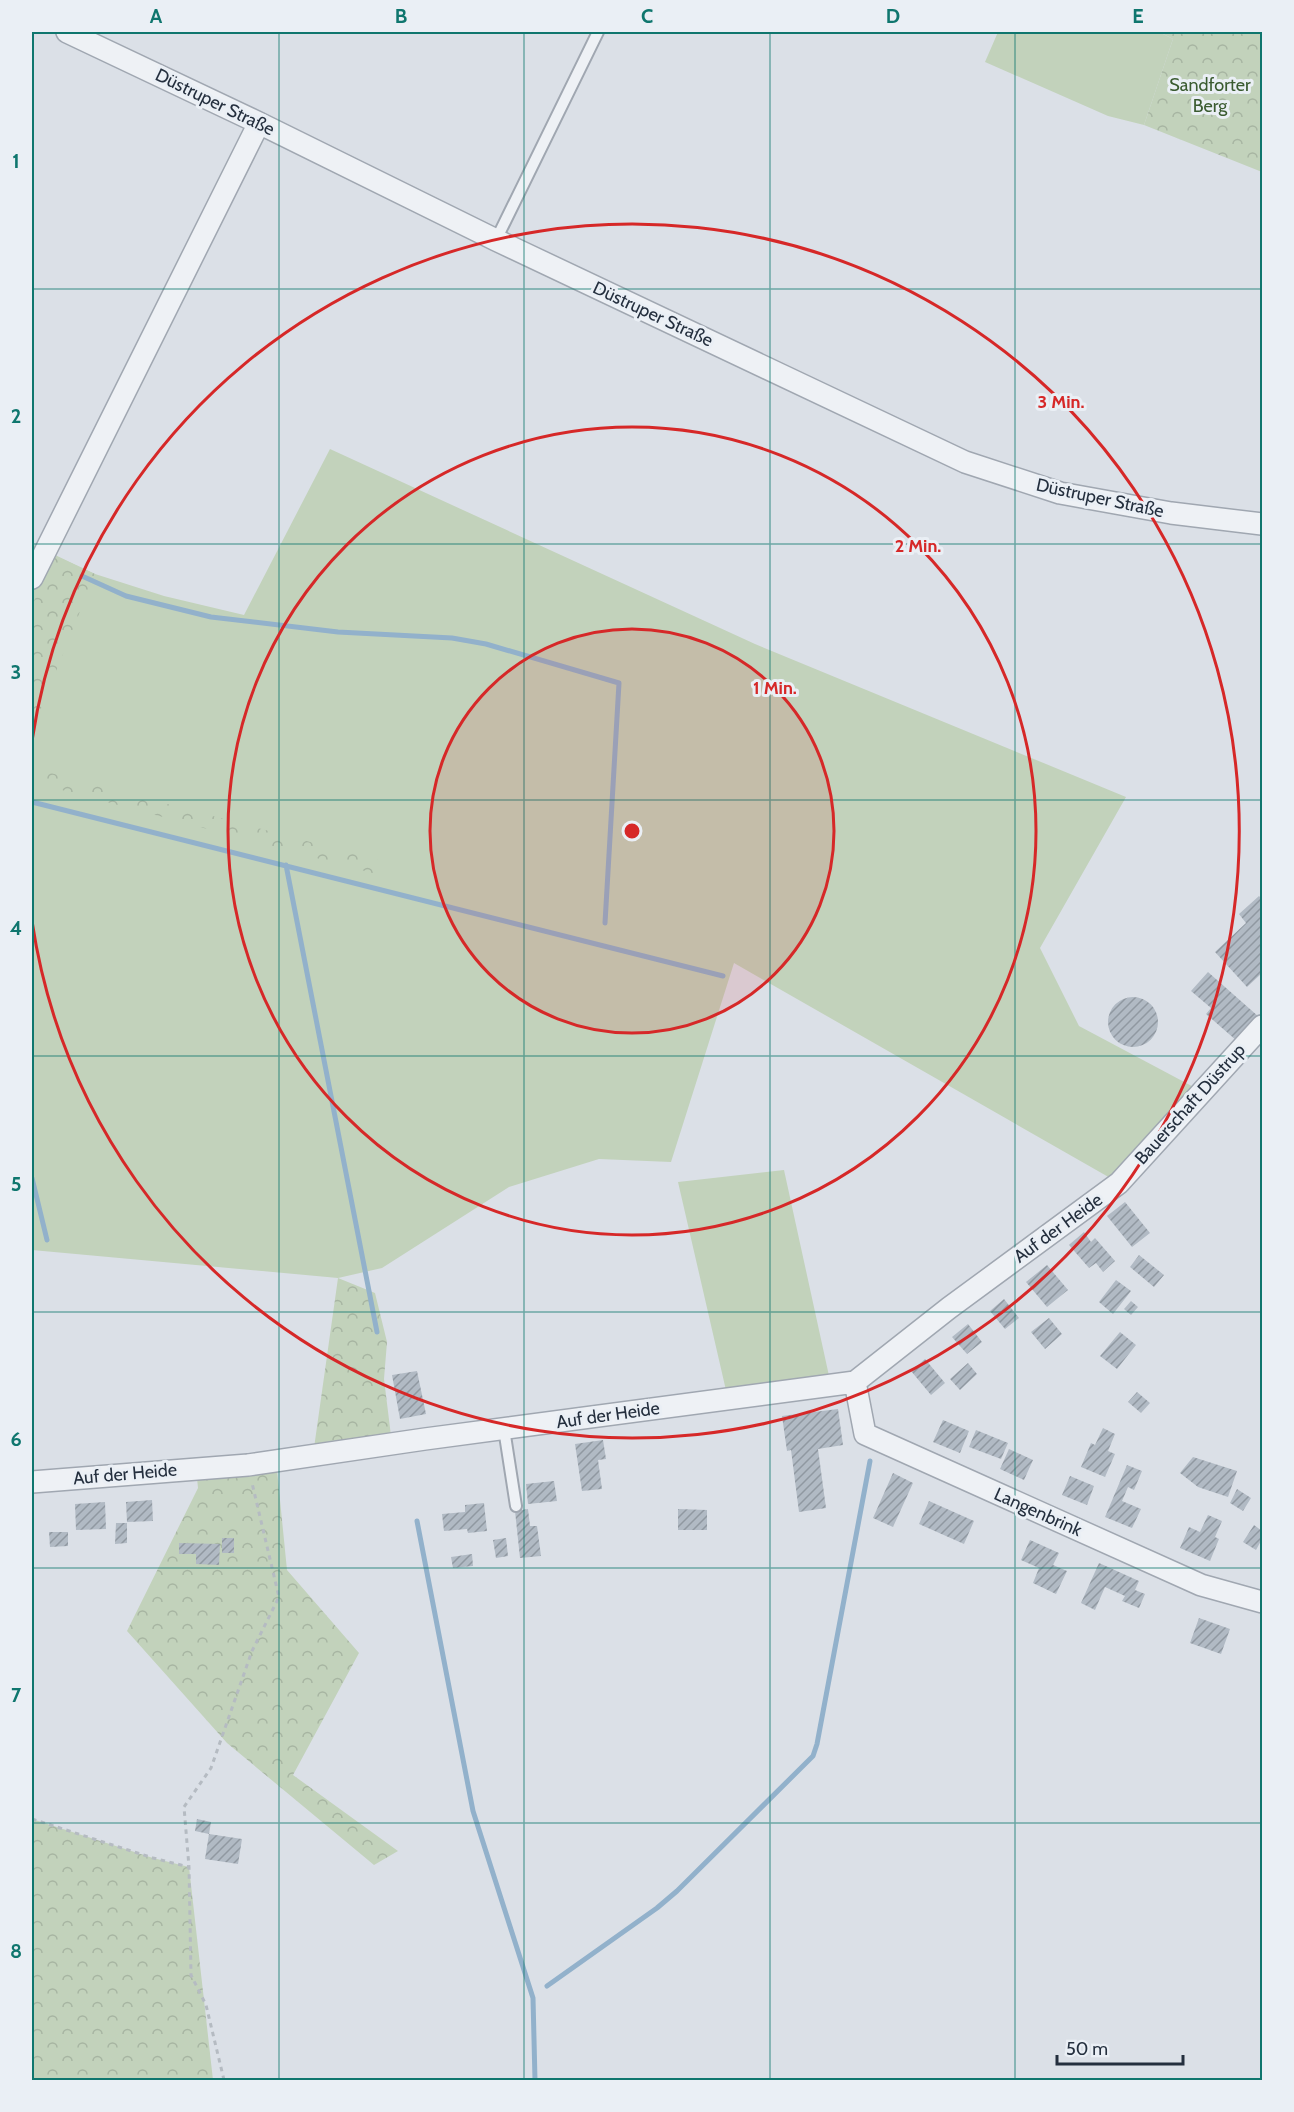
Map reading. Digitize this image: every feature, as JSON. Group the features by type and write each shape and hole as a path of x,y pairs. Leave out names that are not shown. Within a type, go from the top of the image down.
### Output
{"street":[{"name":"Düstruper Straße","path":"67,32 259,123 496,240 965,462 1060,493 1171,513 1263,524"},
{"path":"32,578 259,123"},
{"name":"Bauerschaft Düstrup","path":"1119,1183 1263,1026"},
{"name":"Auf der Heide","path":"32,1482 248,1465 855,1382 949,1308 1119,1183"},
{"name":"Langenbrink","path":"855,1382 866,1434 1201,1585 1263,1602"}],"lane":[{"path":"496,240 598,32"},
{"path":"504,1429 516,1506"}],"path":[{"path":"224,2080 206,2005 191,1975 189,1867 184,1807 210,1768 252,1651 279,1597 248,1465"},
{"path":"32,1819 153,1858 189,1867"}],"green space":[{"path":"998,32 1159,32 1173,39 1144,125 1108,116 985,62"},
{"name":"Sandforter Berg","path":"1159,32 1262,32 1262,172 1144,125 1173,39"},
{"path":"330,449 755,644 1126,797 1040,948 1079,1026 1203,1092 1119,1183 734,963 671,1162 599,1159 509,1187 382,1268 338,1278 32,1250 32,544 95,574 164,596 244,615"},
{"path":"56,556 95,574 32,731 32,605"},
{"path":"32,768 378,860 376,874 32,782"},
{"path":"784,1170 831,1385 728,1399 678,1182"},
{"path":"338,1278 375,1293 387,1342 384,1379 392,1444 313,1455"},
{"path":"276,1460 287,1570 359,1653 293,1775 398,1851 374,1865 227,1743 127,1631 198,1488 196,1468"},
{"path":"32,1819 153,1858 189,1867 213,2080 32,2080"}],"building":[{"path":"1259,896 1262,899 1262,973 1247,987 1215,952 1246,923 1239,914"},
{"path":"1208,972 1259,1017 1237,1041 1206,1014 1211,1008 1191,991"},
{"path":"1133,997 1147,1001 1154,1008 1158,1022 1154,1036 1147,1043 1133,1047 1119,1043 1112,1036 1108,1022 1112,1008 1119,1001"},
{"path":"1125,1202 1150,1233 1132,1247 1107,1216"},
{"path":"1084,1232 1091,1242 1095,1238 1115,1261 1103,1272 1096,1263 1089,1268 1069,1245"},
{"path":"1139,1255 1164,1275 1154,1287 1130,1267"},
{"path":"1047,1265 1068,1290 1047,1307 1026,1282"},
{"path":"1116,1280 1131,1291 1113,1314 1099,1302"},
{"path":"1004,1299 1019,1318 1005,1329 990,1311"},
{"path":"1131,1301 1138,1307 1131,1315 1124,1309"},
{"path":"1049,1318 1062,1334 1045,1349 1031,1332"},
{"path":"968,1324 982,1342 967,1354 952,1337"},
{"path":"1120,1332 1136,1345 1117,1369 1100,1356"},
{"path":"925,1359 945,1383 931,1395 911,1371"},
{"path":"968,1363 977,1374 960,1390 950,1379"},
{"path":"417,1371 426,1414 400,1419 392,1375"},
{"path":"1137,1392 1150,1403 1141,1413 1128,1402"},
{"path":"838,1409 843,1445 818,1449 826,1508 799,1512 791,1450 787,1451 782,1416"},
{"path":"943,1420 969,1431 960,1453 933,1442"},
{"path":"1103,1428 1115,1434 1108,1451 1115,1454 1105,1477 1081,1467 1091,1443 1095,1445"},
{"path":"976,1430 1008,1443 1001,1459 969,1447"},
{"path":"603,1440 606,1459 598,1460 602,1489 582,1491 575,1444"},
{"path":"1009,1449 1033,1460 1024,1480 1000,1469"},
{"path":"1193,1457 1237,1471 1228,1497 1198,1487 1180,1473"},
{"path":"1127,1465 1142,1471 1134,1490 1128,1487 1122,1501 1141,1509 1132,1528 1105,1517"},
{"path":"893,1473 913,1483 893,1527 873,1518"},
{"path":"1070,1476 1094,1486 1087,1505 1062,1495"},
{"path":"554,1481 557,1501 528,1504 526,1484"},
{"path":"1237,1489 1251,1498 1243,1511 1230,1503"},
{"path":"152,1500 153,1521 127,1522 126,1502"},
{"path":"929,1501 974,1521 964,1544 919,1524"},
{"path":"105,1502 106,1529 76,1530 75,1504"},
{"path":"484,1503 487,1531 468,1533 467,1529 444,1531 442,1514 465,1512 465,1505"},
{"path":"528,1509 530,1526 537,1526 541,1556 520,1558 515,1511"},
{"path":"678,1509 707,1510 707,1530 678,1530"},
{"path":"1208,1515 1222,1521 1215,1537 1219,1539 1210,1561 1180,1548 1189,1527 1200,1532"},
{"path":"116,1523 127,1523 127,1543 115,1544"},
{"path":"1254,1525 1262,1531 1262,1539 1256,1550 1243,1542"},
{"path":"49,1532 68,1532 68,1546 50,1547"},
{"path":"222,1538 234,1538 234,1553 222,1553"},
{"path":"506,1538 508,1556 496,1558 493,1540"},
{"path":"1030,1540 1059,1553 1053,1565 1067,1571 1056,1594 1033,1583 1039,1568 1021,1560"},
{"path":"179,1543 220,1544 219,1565 196,1564 196,1554 179,1554"},
{"path":"472,1554 473,1566 453,1568 451,1557"},
{"path":"1099,1563 1139,1581 1135,1590 1145,1594 1139,1608 1122,1601 1125,1596 1105,1587 1095,1610 1081,1603"},
{"path":"1199,1618 1230,1629 1221,1654 1190,1643"},
{"path":"197,1819 211,1822 209,1834 195,1831"},
{"path":"209,1834 242,1839 238,1864 205,1859"}],"waterway":[{"path":"82,576 126,596 211,617 338,632 452,638 486,644 619,683 605,923"},
{"path":"32,802 723,976"},
{"path":"286,865 377,1332"},
{"path":"32,1178 47,1240"},
{"path":"547,1986 657,1908 677,1891 813,1756 870,1461"},
{"path":"417,1521 473,1811 533,1998 535,2080"}]}
